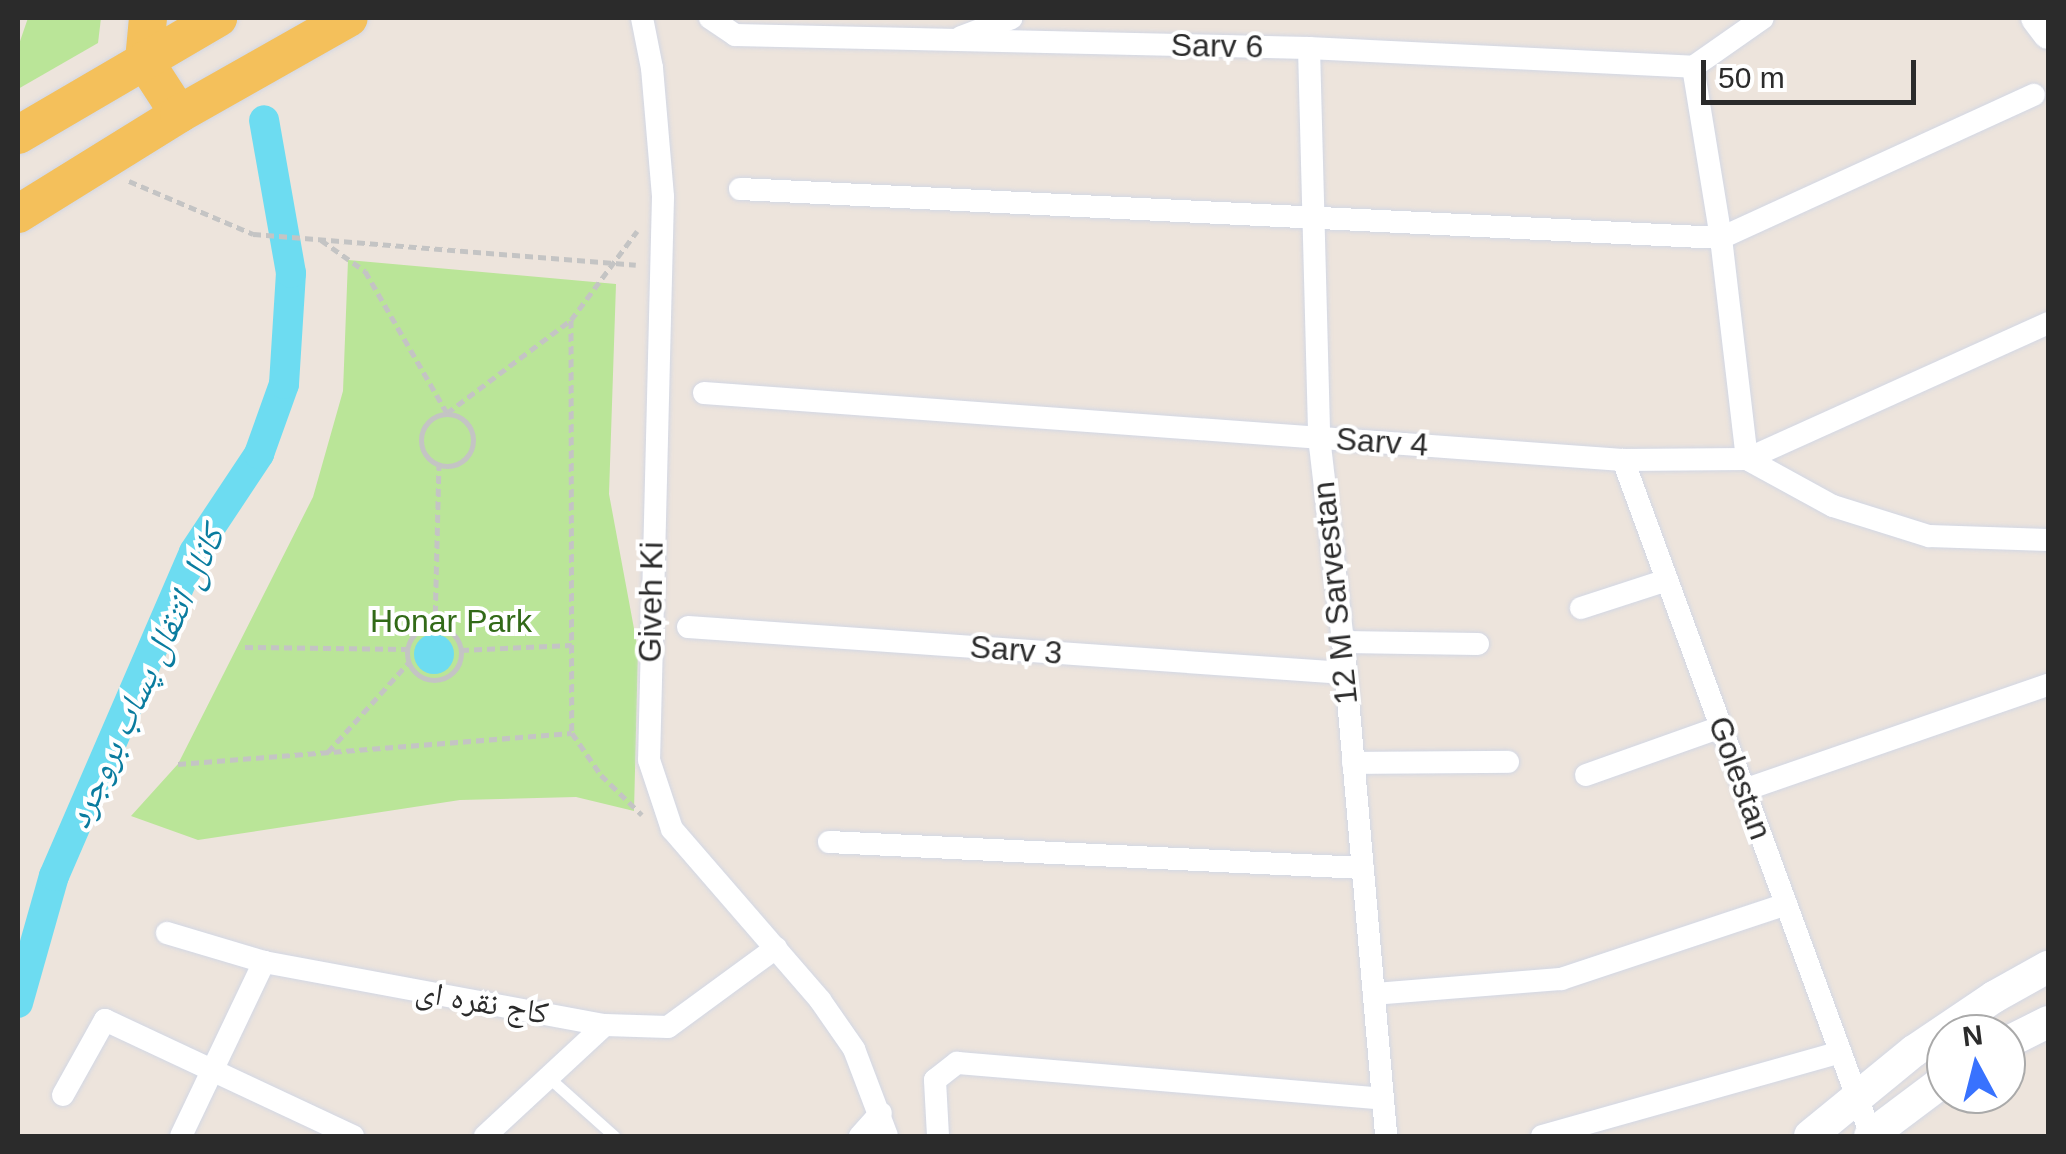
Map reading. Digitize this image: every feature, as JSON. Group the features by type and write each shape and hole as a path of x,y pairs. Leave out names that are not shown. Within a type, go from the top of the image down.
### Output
{"main road":[{"path":"148,18 144,60 179,114"},
{"path":"18,134 218,18"},
{"path":"18,214 179,114 349,18"},
{"path":"1810,1136 1856,1096 1994,997 2048,967"},
{"path":"1870,1136 1904,1123 1926,1100"}],"street":[{"name":"Giveh Ki","path":"642,18 652,68 663,197 650,760 672,830 708,876 776,948 854,1049 887,1136"},
{"name":"Sarv 6","path":"710,18 735,35 1309,48 1693,66"},
{"path":"949,42 1012,18"},
{"path":"1764,18 1693,66 1721,238 1746,459 2048,323"},
{"path":"2036,18 2048,34"},
{"name":"12 M Sarvestan","path":"1309,48 1319,437 1343,642 1386,1136"},
{"path":"740,189 1721,238 2034,95"},
{"name":"Sarv 4","path":"704,393 1624,460 1746,459 1832,506 1930,536 2047,544"},
{"name":"Golestan","path":"1624,460 1870,1136"},
{"path":"1581,608 1668,580"},
{"name":"Sarv 3","path":"688,627 1344,673"},
{"path":"1343,642 1478,644"},
{"path":"1744,790 2048,686"},
{"path":"1586,775 1721,727"},
{"path":"1352,762 1508,762"},
{"path":"829,842 1362,868"},
{"path":"1374,994 1561,979 1786,904"},
{"name":"کاج نقره ای","path":"167,933 264,962 606,1025 668,1027 776,948"},
{"path":"181,1136 264,962"},
{"path":"62,1095 104,1020 353,1136"},
{"path":"485,1136 606,1025"},
{"path":"1542,1136 1840,1052"},
{"path":"938,1136 936,1080 957,1063 1382,1099"},
{"path":"860,1136 881,1112"}],"lane":[{"path":"547,1076 614,1136"}],"path":[{"path":"94,166 253,234 660,267"},
{"path":"318,238 365,271 447,413 469,425 472,450 453,466 440,466 428,460 420,436 434,416 447,413 571,320 663,197"},
{"path":"571,320 572,733 634,812 672,830"},
{"path":"435,626 440,466"},
{"path":"435,626 456,638 461,650 452,674 440,679 416,672 407,649 422,628 435,626"},
{"path":"461,650 572,645"},
{"path":"246,647 407,649"},
{"path":"328,752 409,662"},
{"path":"178,764 572,733"}],"green space":[{"path":"28,18 101,18 98,43 18,89 18,47"},
{"name":"Honar Park","path":"348,260 616,284 609,494 638,650 634,811 576,797 460,800 198,840 131,816 178,764 313,497 343,391"}],"water":[{"path":"434,634 448,640 454,654 448,668 434,674 420,668 414,654 420,640"}],"waterway":[{"name":"کانال انتقال پساب بروجرد","path":"18,1003 54,876 194,552 259,454 284,384 291,273 264,120"}]}
